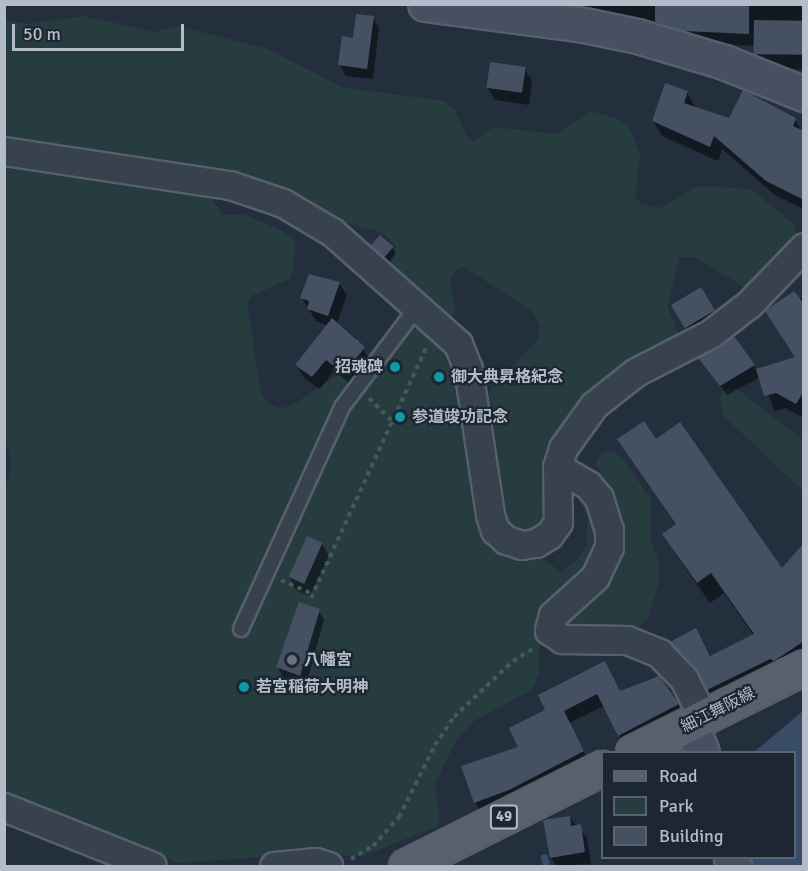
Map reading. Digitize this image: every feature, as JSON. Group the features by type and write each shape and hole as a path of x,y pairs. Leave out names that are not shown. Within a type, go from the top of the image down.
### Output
{"main road":[{"name":"細江舞阪線","path":"639,751 699,731 804,667"},
{"name":"49","path":"406,867 601,769"}],"street":[{"path":"425,4 584,25 637,36 724,62 804,94"},
{"path":"4,151 202,179 257,193 332,232 449,333 464,356 490,515 495,530 506,540 529,544 549,535 558,522 560,507 557,467 563,448 577,425 614,387 710,334 748,304 804,248"},
{"path":"557,467 588,485 599,498 609,530 609,547 595,577 553,615 549,630 554,636 570,640 618,639 644,645 673,665 699,731"},
{"path":"4,807 152,867"},
{"path":"274,867 316,862 337,864"}],"lane":[{"path":"241,629 342,407 418,306"}],"path":[{"path":"267,573 312,596 420,361"},
{"path":"357,387 392,421"},
{"path":"337,864 373,846 399,817 435,745 454,717 513,661 554,636"}],"green space":[{"path":"83,16 155,32 179,26 268,49 342,87 444,101 455,110 467,137 474,141 493,127 557,134 591,111 619,119 629,127 640,154 635,196 641,204 660,208 698,186 751,189 794,224 798,238 746,288 694,257 679,257 668,308 679,337 588,399 551,507 533,535 503,525 483,403 493,386 538,340 540,326 533,312 464,267 455,270 450,281 455,312 448,319 390,267 396,246 381,232 5,142 5,21 30,24"},
{"path":"4,161 205,190 223,215 245,215 283,231 293,239 296,249 291,278 251,296 247,303 261,392 268,404 279,408 291,406 339,374 369,380 409,330 424,326 451,349 481,518 562,572 579,558 586,546 588,518 579,497 584,497 599,531 594,559 539,633 539,673 533,689 474,721 455,742 435,784 440,822 433,828 363,856 301,854 178,863 5,796 4,496 12,464 4,433"},
{"path":"736,388 803,440 803,491 724,416 719,398 725,389"},
{"path":"612,451 623,458 651,500 650,537 659,563 659,582 648,618 637,629 564,629 562,620 590,597 610,492 596,463 602,452"}],"water":[{"path":"803,711 803,866 752,866 750,859 796,859 796,751 755,751"}],"building":[{"path":"655,4 749,4 749,34 684,31 655,22"},
{"path":"356,14 374,16 367,69 338,65 342,36 353,38"},
{"path":"754,20 804,21 803,55 753,54"},
{"path":"490,62 526,67 522,93 486,88"},
{"path":"665,83 688,91 684,103 729,118 743,90 796,118 793,126 804,131 804,200 766,181 714,136 710,147 652,121"},
{"path":"380,235 394,247 384,257 371,246"},
{"path":"309,274 340,282 328,316 307,309 309,301 300,298"},
{"path":"701,287 715,310 685,328 671,305"},
{"path":"794,291 804,304 804,391 796,404 776,393 764,396 756,369 795,357 765,311"},
{"path":"332,318 365,347 344,374 326,360 312,377 295,365"},
{"path":"734,336 755,365 720,386 698,358"},
{"path":"644,421 656,439 680,422 782,568 804,543 804,641 774,661 770,659 707,690 696,668 670,642 696,628 710,656 754,634 711,573 697,583 662,534 676,524 617,439"},
{"path":"307,536 323,543 304,584 289,577"},
{"path":"299,602 320,609 300,676 276,667"},
{"path":"605,661 620,691 659,676 679,704 618,736 597,694 564,711 584,751 509,790 474,803 461,766 518,747 509,728 545,710 538,695"},
{"path":"570,816 571,826 581,824 585,852 550,858 543,820"}],"waterway":[{"path":"544,857 546,866"}],"place":[{"name":"招魂碑","path":"395,367"},
{"name":"御大典昇格紀念","path":"439,377"},
{"name":"参道竣功記念","path":"400,417"},
{"name":"八幡宮","path":"292,660"},
{"name":"若宮稲荷大明神","path":"244,687"}]}
